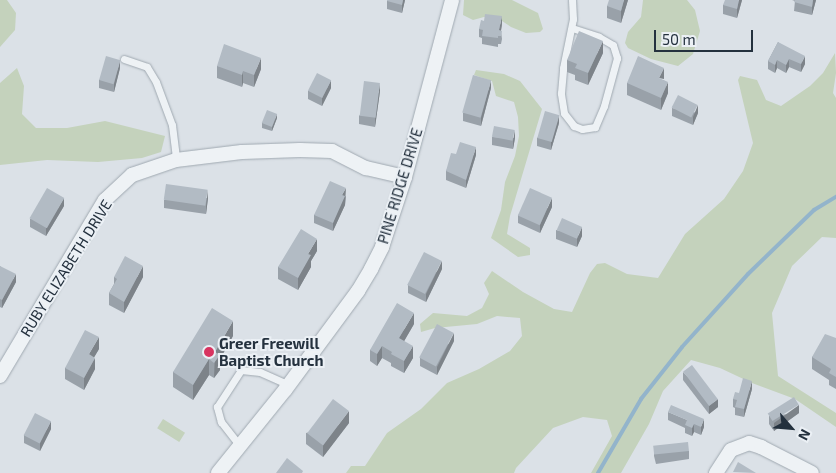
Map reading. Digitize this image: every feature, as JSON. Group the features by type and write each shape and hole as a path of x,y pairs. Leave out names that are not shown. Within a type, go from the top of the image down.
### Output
{"street":[{"name":"PINE RIDGE DRIVE","path":"218,473 289,385 371,270 382,247 406,177 449,0"},
{"name":"RUBY ELIZABETH DRIVE","path":"0,376 105,200 132,175 176,160 242,152 332,151 366,168 406,177"},
{"path":"716,473 731,450 749,443 762,447 812,473"}],"lane":[{"path":"572,0 572,28 561,93 564,113 574,126 582,129 595,127 604,106 618,58 613,45 599,37 572,28"},
{"path":"124,59 146,67 156,82 172,125 176,160"},
{"path":"240,446 221,422 218,407 241,370 260,372 289,385"}],"green space":[{"path":"0,0 7,0 16,13 15,30 0,47"},
{"path":"464,0 512,0 538,13 543,29 540,32 526,33 511,27 499,19 484,17 473,20 463,15"},
{"path":"643,0 687,0 695,10 700,31 693,54 678,66 651,59 628,48 625,43 628,32 641,17"},
{"path":"835,53 836,73 833,93 836,98 836,238 822,237 792,266 772,313 778,376 836,413 836,427 795,399 752,383 720,368 691,360 663,391 649,424 621,473 591,473 612,436 607,420 583,417 553,428 516,468 514,473 346,473 351,466 365,466 387,433 421,409 447,383 479,369 510,351 522,336 520,318 497,316 477,324 435,328 421,332 420,324 433,313 467,316 482,308 489,294 484,283 492,271 523,292 554,309 572,312 590,273 597,264 605,263 627,274 658,278 685,234 724,199 743,171 753,143 738,80 740,76 757,80 766,100 781,106 810,86 823,73"},
{"path":"17,68 24,86 22,114 36,128 67,128 105,121 165,136 161,152 142,158 98,162 47,160 0,165 0,83"},
{"path":"476,70 504,74 520,81 542,109 510,216 507,234 530,248 530,255 518,257 491,238 501,210 505,182 515,156 519,136 518,117 514,102 496,96 492,81 474,75"},
{"path":"163,419 185,433 179,442 157,428"}],"building":[{"path":"387,0 403,0 402,5"},
{"path":"609,0 624,0 621,11 607,6"},
{"path":"725,0 739,0 737,9 723,5"},
{"path":"795,0 813,0 812,7 794,2"},
{"path":"485,14 502,16 499,30 502,31 501,36 498,36 498,38 482,36 483,30 479,29 481,20 484,21"},
{"path":"579,31 603,41 588,73 575,68 577,64 567,60"},
{"path":"778,42 805,56 801,64 789,59 786,65 777,60 775,65 768,61"},
{"path":"224,44 261,58 254,75 243,71 242,75 217,66"},
{"path":"106,56 120,60 114,84 99,80"},
{"path":"638,56 664,68 659,78 668,82 661,98 627,83"},
{"path":"317,73 331,80 322,98 308,91"},
{"path":"473,75 491,80 481,118 462,112"},
{"path":"364,81 380,83 376,118 360,116"},
{"path":"678,95 698,105 691,117 672,107"},
{"path":"267,110 277,114 272,127 262,123"},
{"path":"545,111 559,115 552,142 537,138"},
{"path":"494,126 515,130 513,141 492,137"},
{"path":"460,142 476,147 466,180 446,171 451,153 456,154"},
{"path":"330,181 346,188 342,195 345,196 333,223 314,215"},
{"path":"166,184 208,190 205,206 164,200"},
{"path":"47,188 64,198 47,228 30,218"},
{"path":"530,188 552,198 540,225 518,215"},
{"path":"562,218 582,227 577,239 557,230"},
{"path":"301,229 317,239 308,254 311,255 298,278 278,267"},
{"path":"424,252 442,261 425,294 407,285"},
{"path":"125,256 143,266 124,302 109,293 117,279 114,277"},
{"path":"0,266 16,274 2,300 0,299"},
{"path":"397,303 414,313 399,338 413,346 404,361 391,354 392,352 382,346 377,354 370,350"},
{"path":"212,308 233,321 215,352 220,355 214,363 209,359 193,385 173,372"},
{"path":"437,324 454,333 436,366 419,358"},
{"path":"85,330 99,337 89,354 95,358 84,378 65,368"},
{"path":"825,334 836,338 836,377 829,373 831,369 812,357"},
{"path":"692,365 718,399 709,406 683,372"},
{"path":"743,378 752,381 744,409 735,407 737,400 733,399 735,392 739,393"},
{"path":"794,397 799,405 772,421 768,413"},
{"path":"333,399 349,411 323,445 307,433"},
{"path":"671,405 704,419 701,427 694,424 692,428 685,425 687,420 668,412"},
{"path":"35,413 51,421 40,443 24,435"},
{"path":"688,442 689,451 654,455 653,446"},
{"path":"287,458 303,471 302,473 276,473"},
{"path":"738,462 756,473 733,472"}],"waterway":[{"path":"598,473 641,399 682,347 748,274 814,210 836,197"}],"place":[{"name":"Greer Freewill Baptist Church","path":"209,352"}]}
